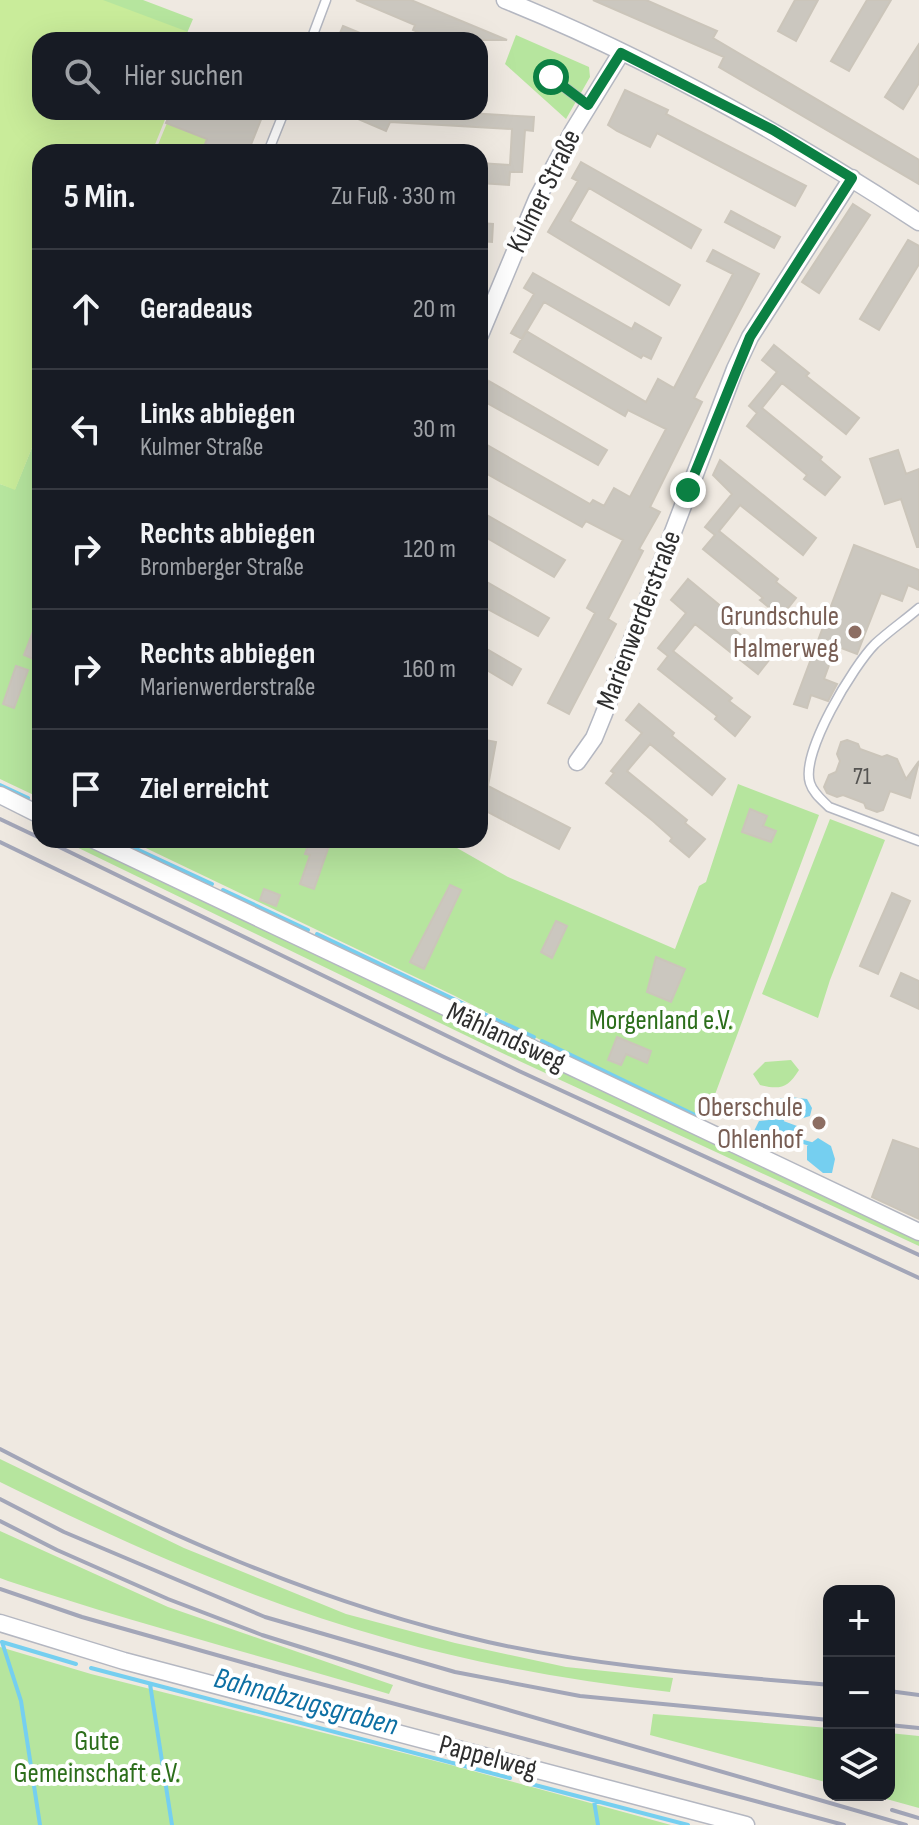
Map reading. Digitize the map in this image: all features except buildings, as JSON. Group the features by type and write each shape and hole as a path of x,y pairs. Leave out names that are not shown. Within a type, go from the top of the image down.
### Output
{"street":[{"path":"505,0 547,8 621,53 773,130 919,222"},
{"name":"Kulmer Straße","path":"488,316 537,199 588,105 621,53"},
{"name":"Marienwerderstraße","path":"577,762 594,738 603,716 735,369 750,337 852,178"},
{"path":"0,795 32,811"},
{"name":"Mählandsweg","path":"111,848 919,1232"},
{"name":"Pappelweg","path":"0,1623 124,1661 746,1825"}],"lane":[{"path":"314,32 326,0"},
{"path":"551,77 588,105"},
{"path":"271,144 281,120"},
{"path":"919,608 873,646 826,716 810,763 809,781 818,797 829,807 919,841"}],"green space":[{"path":"0,0 103,0 188,32 32,32 32,120 165,120 155,144 32,144 32,448 15,490 0,484"},
{"path":"55,0 143,0 193,19 187,32 158,32"},
{"path":"516,35 589,67 590,77 566,119 505,64"},
{"path":"167,123 207,139 205,144 158,144"},
{"path":"32,448 32,794 0,779 0,484 15,489"},
{"name":"Morgenland e.V.","path":"738,784 819,815 704,1124 455,996 146,848 457,848 508,877 675,949 699,886 706,882"},
{"path":"830,819 885,840 818,1018 762,994"},
{"path":"79,848 98,848 919,1239 919,1246 500,1052"},
{"path":"791,1060 799,1070 783,1086 760,1085 753,1074 765,1062"},
{"path":"0,1459 184,1548 346,1614 455,1643 566,1667 673,1678 670,1692 564,1677 458,1657 289,1607 191,1570 0,1482"},
{"path":"0,1531 168,1607 393,1685 389,1694 0,1578"},
{"name":"Gute Gemeinschaft e.V.","path":"0,1647 91,1674 451,1765 671,1825 0,1825"},
{"path":"653,1714 823,1728 823,1781 650,1735"},
{"path":"895,1734 919,1736 919,1808 894,1801"}],"water":[{"path":"778,1099 807,1099 812,1108 810,1116 800,1119 785,1115"},
{"path":"778,1119 797,1126 798,1138 790,1143 786,1134 771,1130 763,1134 754,1131 759,1121"},
{"path":"818,1138 831,1146 835,1159 832,1173 823,1173 807,1160 807,1146"}],"waterway":[{"path":"0,785 28,798"},
{"path":"134,848 212,884"},
{"path":"223,890 308,930"},
{"path":"317,934 464,1004"},
{"path":"471,1008 534,1037"},
{"path":"542,1041 697,1116"},
{"path":"782,1120 785,1115"},
{"path":"796,1140 811,1144"},
{"path":"2,1642 21,1701 40,1825"},
{"name":"Bahnabzugsgraben","path":"2,1642 76,1664"},
{"name":"Bahnabzugsgraben","path":"91,1668 510,1778"},
{"path":"150,1684 172,1825"},
{"name":"Bahnabzugsgraben","path":"531,1784 688,1825"},
{"path":"594,1801 598,1825"}],"railway":[{"path":"0,819 32,834"},
{"path":"0,842 444,1057 919,1278"},
{"path":"61,848 519,1071 919,1255"},
{"path":"0,1449 118,1508 238,1561 361,1607 424,1626 572,1658 823,1684"},
{"path":"0,1499 64,1532 265,1617 455,1672 580,1696 823,1719"},
{"path":"0,1521 168,1599 262,1635 422,1685 906,1825"},
{"path":"0,1589 82,1617 284,1674 844,1825"},
{"path":"895,1692 919,1695"},
{"path":"895,1726 919,1728"},
{"path":"892,1810 919,1818"}],"place":[{"name":"Grundschule Halmerweg","path":"855,632"},
{"name":"Oberschule Ohlenhof","path":"819,1123"}],"route":[{"path":"551,77 588,105 621,53 773,130 852,178 750,337 688,490"}]}
